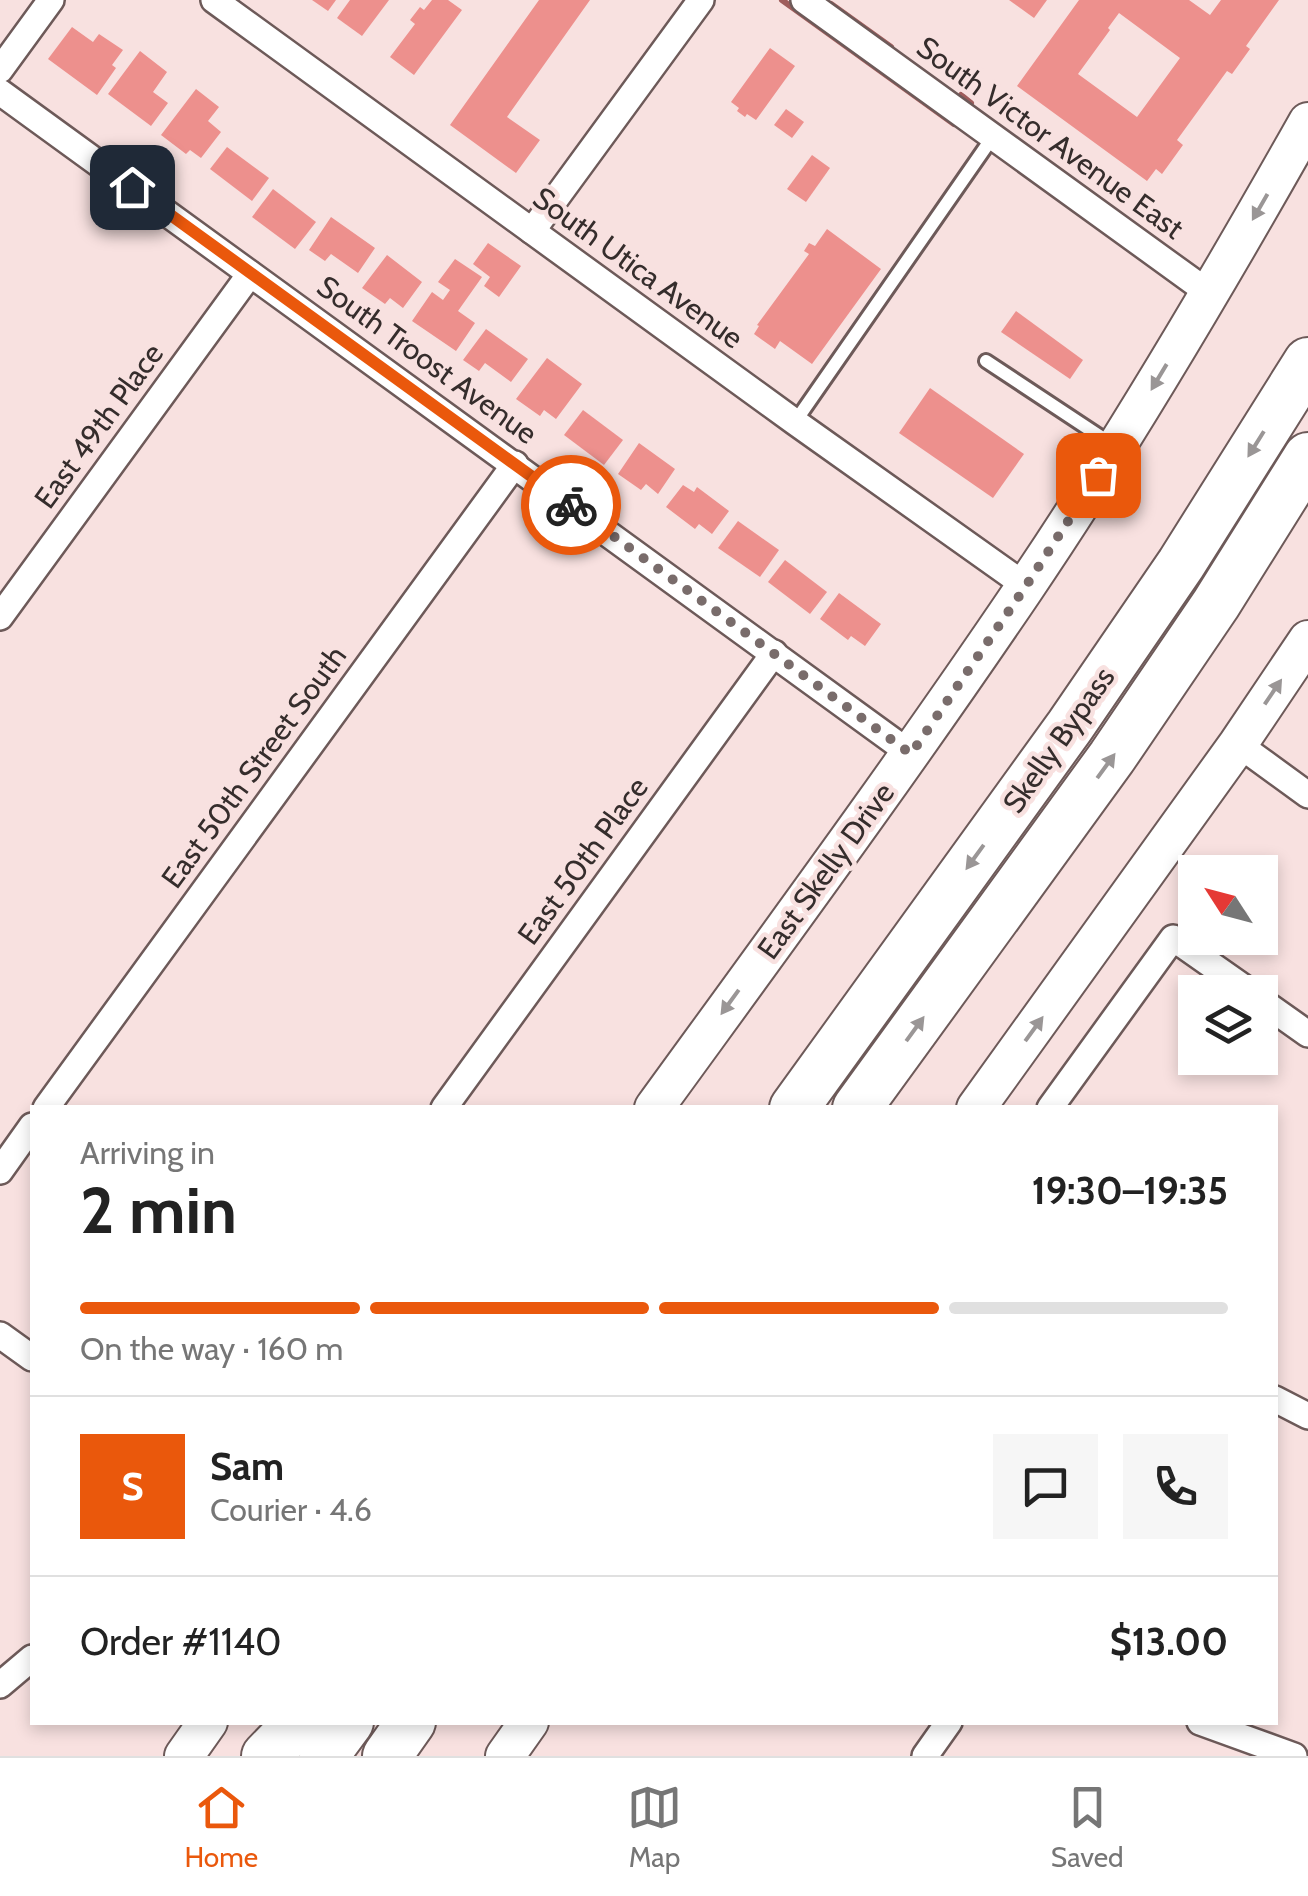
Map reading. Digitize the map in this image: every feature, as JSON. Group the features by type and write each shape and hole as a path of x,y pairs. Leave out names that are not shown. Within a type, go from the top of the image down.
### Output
{"highway":[{"name":"Skelly Bypass","path":"796,1105 1070,726 1180,564 1308,362"},
{"name":"Skelly Bypass","path":"860,1105 1112,757 1216,604 1308,457"},
{"path":"266,1756 296,1725"},
{"path":"324,1756 346,1725"},
{"path":"386,1756 409,1725"},
{"path":"402,1756 418,1725"}],"main road":[{"name":"East Skelly Drive","path":"656,1105 911,754 1026,586 1116,447 1308,122"},
{"path":"978,1105 1238,744 1308,640"},
{"path":"184,1756 206,1725"},
{"path":"505,1756 527,1725"}],"street":[{"path":"0,70 51,0"},
{"name":"South Utica Avenue","path":"214,0 1026,586"},
{"path":"532,231 702,0"},
{"name":"South Victor Avenue East","path":"804,0 1209,293"},
{"name":"South Troost Avenue","path":"0,92 911,754"},
{"name":"East 49th Place","path":"0,617 250,274"},
{"name":"East 50th Street South","path":"48,1105 515,464"},
{"name":"East 50th Place","path":"446,1105 774,653"},
{"path":"1238,744 1308,795"},
{"path":"1052,1105 1173,938 1226,975"},
{"path":"1278,1013 1308,1034"},
{"path":"0,1171 30,1129"},
{"path":"0,1335 30,1357"},
{"path":"1278,1401 1308,1416"},
{"path":"0,1685 30,1660"},
{"path":"925,1756 948,1725"},
{"path":"1208,1725 1294,1756"}],"lane":[{"path":"795,422 992,138"},
{"path":"986,360 1116,447"}],"building":[{"path":"312,0 336,0 328,11"},
{"path":"350,0 389,0 362,36 337,18"},
{"path":"432,0 448,0 462,10 414,75 390,57 415,24 410,20"},
{"path":"539,0 590,0 507,117 540,140 516,173 450,125"},
{"path":"1009,0 1047,0 1034,18"},
{"path":"1079,0 1189,0 1210,15 1221,0 1279,0 1246,46 1250,49 1232,74 1227,71 1177,140 1183,145 1162,174 1156,169 1147,181 1017,86","holes":["1119,13 1180,58 1137,117 1078,74"]},
{"path":"72,27 93,42 99,34 123,50 97,95 48,59"},
{"path":"770,48 795,66 756,120 747,114 745,117 731,102"},
{"path":"140,51 167,72 153,92 168,103 151,126 108,94"},
{"path":"196,89 219,107 208,121 221,132 201,158 190,150 186,154 161,135"},
{"path":"786,109 804,122 792,138 774,125"},
{"path":"227,147 269,178 252,201 210,169"},
{"path":"812,155 830,168 806,202 787,189"},
{"path":"273,189 316,222 295,249 252,217"},
{"path":"331,217 375,248 358,273 331,254 325,261 309,250"},
{"path":"827,229 881,269 812,364 780,341 775,349 754,334 809,254 804,251 809,243 815,246"},
{"path":"488,243 521,266 499,297 484,286 490,277 473,264"},
{"path":"387,255 422,282 403,308 390,298 385,304 362,288"},
{"path":"455,259 482,277 458,311 475,323 456,351 412,321 432,292 443,300 450,290 438,282"},
{"path":"1016,311 1083,360 1070,379 1001,332"},
{"path":"486,329 528,359 511,382 485,363 479,371 463,360"},
{"path":"547,358 582,384 556,419 544,410 540,416 516,399"},
{"path":"930,388 1024,454 993,498 899,433"},
{"path":"583,410 623,440 604,465 564,435"},
{"path":"639,443 675,469 658,494 646,484 641,490 618,474"},
{"path":"683,485 694,492 697,487 729,511 712,534 699,524 695,529 666,507"},
{"path":"738,521 779,550 760,577 718,548"},
{"path":"785,560 827,592 810,614 768,582"},
{"path":"839,593 881,624 865,646 851,636 848,640 820,619"}],"waterway":[{"path":"782,0 954,124"},
{"path":"831,4 891,47"},
{"path":"961,95 971,103"}],"way so far":[{"path":"571,505 911,754 1098,475"}],"route":[{"path":"132,187 571,505"}]}
